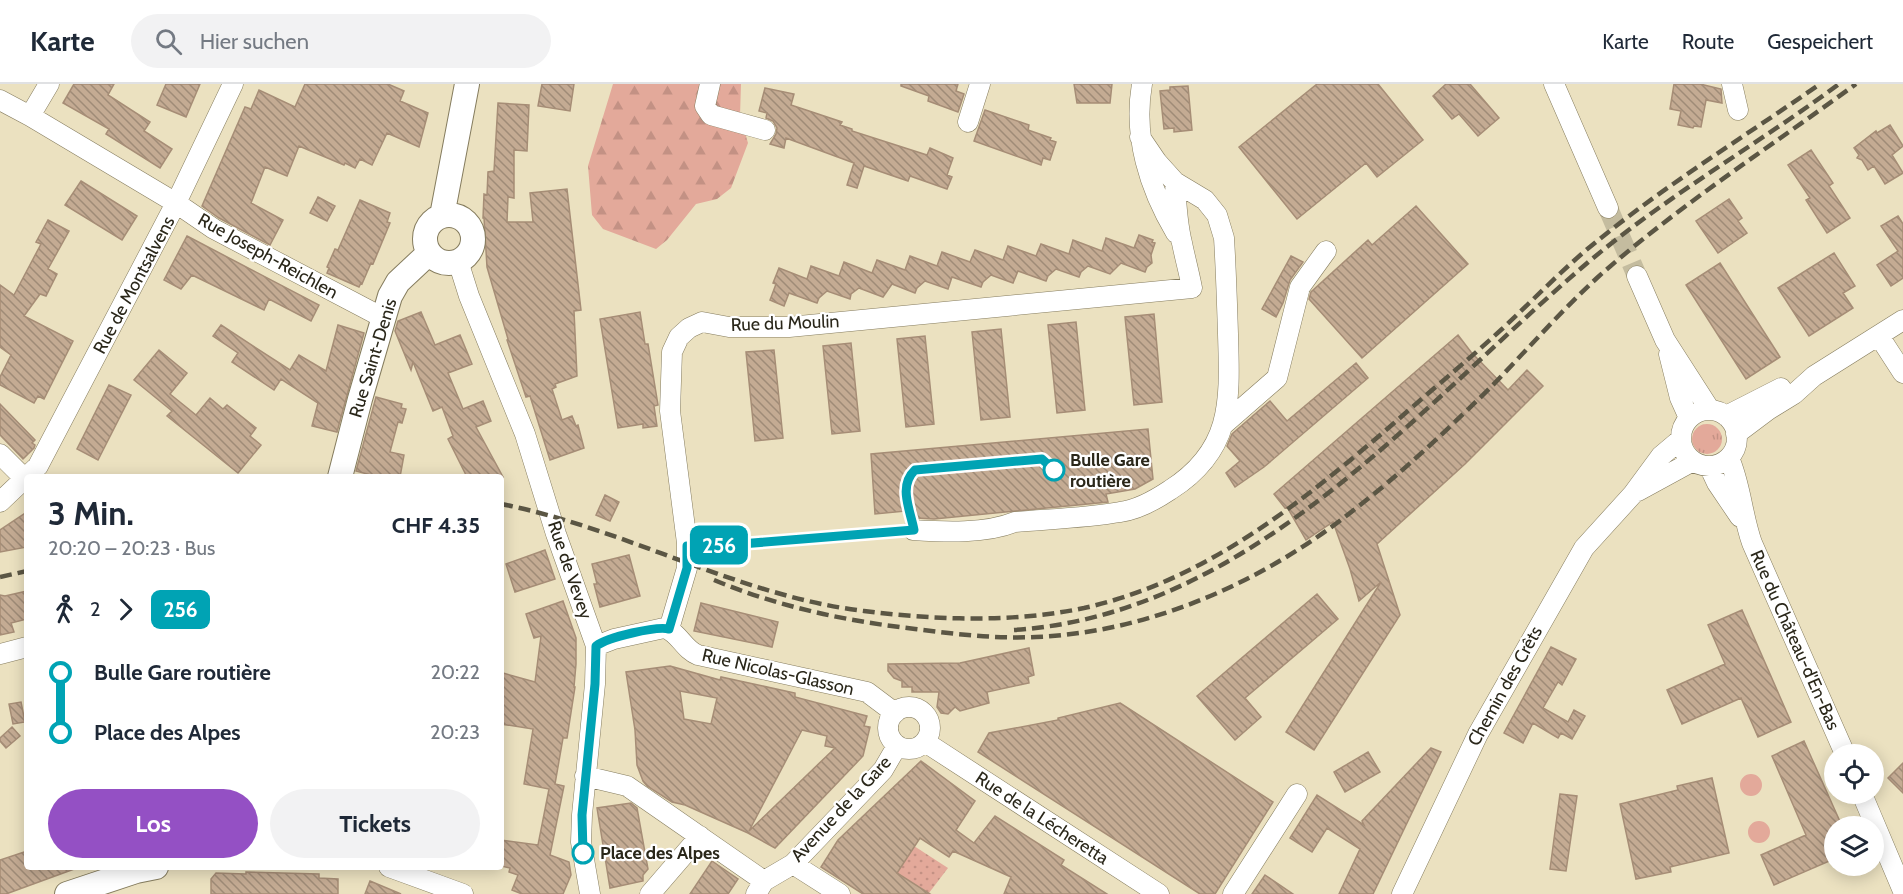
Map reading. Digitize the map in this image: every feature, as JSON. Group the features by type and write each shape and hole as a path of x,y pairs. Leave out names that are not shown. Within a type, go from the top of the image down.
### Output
{"main road":[{"path":"452,217 466,91"},
{"path":"452,217 472,231 473,240 470,250 458,261 443,262 429,253 426,244 427,228 433,221 452,217"},
{"name":"Rue Saint-Denis","path":"341,474 390,296 398,282 429,253"},
{"path":"67,894 141,870"}],"street":[{"path":"30,116 50,84"},
{"name":"Rue de Montsalvens","path":"31,474 38,466 176,203 233,84"},
{"path":"710,84 705,106 711,115 765,130"},
{"path":"968,122 980,84"},
{"path":"1142,84 1138,118 1146,167 1164,214 1182,243"},
{"path":"1554,84 1608,208"},
{"path":"1732,84 1738,110"},
{"name":"Rue Joseph-Reichlen","path":"0,100 176,203 214,229 374,313 384,316"},
{"path":"1015,522 1121,512 1156,499 1177,486 1208,457 1223,425 1230,388 1224,238 1217,215 1205,200 1175,182 1157,162 1140,137"},
{"path":"1175,182 1182,243"},
{"name":"Rue du Moulin","path":"669,629 687,562 687,543 670,411 670,368 672,352 688,328 702,322 729,327 789,327 1192,288 1182,243"},
{"path":"1223,425 1277,378 1300,287 1326,251"},
{"name":"Rue de Vevey","path":"458,261 473,306 525,434 556,534 596,646 581,842 590,894"},
{"path":"1637,276 1665,340 1680,398 1689,418"},
{"path":"1736,434 1794,394 1814,376 1903,320"},
{"path":"1879,336 1903,373"},
{"path":"1665,340 1718,413 1732,423 1736,434 1735,447 1729,458 1721,464 1701,464 1683,451 1680,440 1682,428 1689,418 1698,412 1718,413 1789,383 1814,376"},
{"name":"Chemin des Crêts","path":"1402,894 1478,734 1584,548 1633,494 1666,450 1680,440"},
{"path":"0,454 24,478"},
{"name":"Rue du Château-d'En-Bas","path":"1729,458 1736,474 1745,524"},
{"name":"Chemin des Crêts","path":"1633,494 1701,464"},
{"name":"Rue du Château-d'En-Bas","path":"1701,464 1745,524 1841,744"},
{"name":"Rue de Montsalvens","path":"0,502 24,482"},
{"path":"596,646 614,639 660,628 669,629"},
{"name":"Rue Nicolas-Glasson","path":"669,629 691,653 867,692 895,713"},
{"path":"0,654 24,648"},
{"path":"908,707 921,711 929,723 928,737 925,742 915,749 903,749 892,742 888,730 895,713 908,707"},
{"name":"Rue de la Lécheretta","path":"925,742 1159,894"},
{"name":"Avenue de la Gare","path":"760,887 793,864 883,770 897,746"},
{"path":"585,776 627,786 700,836 760,887"},
{"path":"1233,894 1297,794"},
{"path":"1866,804 1903,891"},
{"path":"650,894 700,836"},
{"path":"793,864 840,894"},
{"path":"394,870 427,888 463,894"}],"green space":[{"path":"613,84 741,84 740,116 748,143 731,188 717,199 696,204 667,240 656,249 603,229 592,215 588,166"},
{"path":"1707,424 1718,428 1722,439 1718,450 1707,454 1696,450 1692,439 1696,428"},
{"path":"1751,774 1759,777 1762,785 1759,793 1751,796 1743,793 1740,785 1743,777"},
{"path":"1759,821 1767,824 1770,832 1767,840 1759,843 1751,840 1748,832 1751,824"},
{"path":"914,846 948,868 929,893 897,873"}],"building":[{"path":"74,84 114,84 108,95 150,122 144,131 172,149 160,168 106,134 109,129 63,103"},
{"path":"166,84 200,84 186,117 157,105"},
{"path":"305,84 388,84 404,91 400,101 428,113 419,147 387,133 372,165 360,159 355,168 299,146 287,176 265,167 251,203 283,220 270,245 219,218 202,206 245,107 251,109 259,90 295,107"},
{"path":"542,84 574,84 570,111 538,106"},
{"path":"901,84 958,84 956,91 964,94 958,112 928,101 929,96 901,86"},
{"path":"1074,84 1112,84 1110,103 1077,103"},
{"path":"1317,84 1378,84 1423,140 1377,177 1366,163 1297,219 1239,147"},
{"path":"1446,84 1470,84 1499,118 1478,136 1459,114 1452,119 1433,96"},
{"path":"1674,84 1700,84 1721,89 1722,103 1706,100 1701,127 1678,125 1681,111 1670,109"},
{"path":"1188,86 1192,130 1174,132 1174,128 1164,129 1160,91 1170,90 1170,87"},
{"path":"765,88 794,94 791,105 842,122 840,125 852,131 927,155 930,148 953,158 947,175 952,177 947,189 910,176 908,181 864,166 857,188 847,185 854,163 786,138 784,148 770,144 777,128 773,121 766,118 767,113 759,111"},
{"path":"498,103 529,105 527,151 514,150 514,198 508,197 507,222 533,222 530,193 567,189 581,310 574,311 577,376 555,384 556,387 552,389 562,420 572,416 576,426 578,425 584,448 550,460 530,396 526,397 507,340 487,267 483,218 484,194 487,195 488,172 494,171"},
{"path":"985,110 1029,125 1028,130 1051,138 1050,140 1056,142 1050,160 1043,158 1041,165 974,141"},
{"path":"1890,125 1903,146 1892,155 1903,173 1885,184 1874,166 1868,170 1862,160 1857,158 1859,155 1854,148 1876,131 1877,133"},
{"path":"1811,150 1833,183 1829,186 1850,218 1827,233 1806,200 1810,198 1788,165"},
{"path":"81,181 137,216 122,240 65,205"},
{"path":"318,197 335,206 327,221 310,213"},
{"path":"1729,199 1742,218 1738,221 1747,233 1718,253 1696,221"},
{"path":"360,200 390,213 387,222 390,223 373,264 371,263 359,287 327,273 329,268 327,267 335,249 338,250"},
{"path":"1416,206 1468,264 1362,358 1309,299 1311,292 1368,240 1372,245"},
{"path":"1898,216 1903,224 1903,278 1891,286 1877,265 1898,251 1881,226"},
{"path":"48,220 69,231 48,269 57,274 46,296 40,294 24,316 73,341 44,399 38,396 34,403 0,385 0,377 11,355 0,347 0,285 14,295 41,244 36,242"},
{"path":"1139,235 1155,243 1151,255 1152,263 1145,272 1121,263 1110,274 1088,266 1079,277 1056,269 1046,281 1018,271 1013,283 991,275 981,287 952,277 948,289 925,281 915,293 892,284 883,297 859,288 851,294 850,299 827,291 817,303 789,293 784,306 770,300 779,268 807,279 811,266 839,276 844,262 872,273 877,260 905,270 910,256 937,266 942,252 970,262 975,250 1003,260 1008,246 1036,256 1041,244 1069,254 1073,240 1102,251 1106,238 1134,248"},
{"path":"187,236 319,305 311,321 269,299 264,310 192,275 181,289 164,280"},
{"path":"1834,253 1855,286 1843,293 1853,308 1809,336 1778,288"},
{"path":"1291,256 1303,262 1290,280 1276,317 1262,309"},
{"path":"1720,263 1780,357 1746,379 1686,285"},
{"path":"421,312 435,345 460,335 472,364 448,373 463,409 483,401 491,421 476,427 501,474 466,474 448,439 453,436 442,407 433,411 413,362 411,370 395,331 398,321"},
{"path":"640,312 658,405 654,406 657,426 643,428 643,424 618,428 600,319"},
{"path":"1154,314 1162,402 1134,405 1125,317"},
{"path":"1076,322 1085,410 1057,413 1048,325"},
{"path":"221,325 290,370 299,355 326,371 338,325 364,333 337,432 312,426 318,403 281,379 274,390 232,362 238,353 213,336"},
{"path":"1001,329 1010,417 981,420 972,332"},
{"path":"1458,335 1471,352 1508,390 1527,370 1543,386 1465,464 1377,544 1400,615 1314,750 1286,732 1381,582 1359,601 1333,522 1306,540 1287,507 1285,508 1274,494"},
{"path":"925,336 934,424 906,427 897,339"},
{"path":"851,343 860,431 832,434 823,346"},
{"path":"159,350 187,373 170,394 196,415 210,398 223,409 227,405 256,428 250,436 261,445 238,473 167,416 172,411 134,380"},
{"path":"774,350 783,438 755,441 746,352"},
{"path":"1356,363 1368,378 1264,467 1235,487 1226,473 1240,461 1227,446 1232,434 1270,401 1287,421"},
{"path":"109,385 131,395 98,460 77,449"},
{"path":"376,397 402,404 401,408 406,409 402,423 398,422 390,452 404,455 401,474 367,474 356,471"},
{"path":"0,404 35,440 32,443 35,445 34,448 23,459 0,435"},
{"path":"1148,429 1153,479 1135,489 1106,494 1108,502 934,519 917,518 916,510 875,514 871,454"},
{"path":"605,495 619,502 610,521 596,515"},
{"path":"24,514 24,548 0,552 0,530"},
{"path":"545,550 555,579 515,592 506,564"},
{"path":"629,555 640,596 600,607 592,564"},
{"path":"24,592 24,620 11,623 14,632 0,635 0,595"},
{"path":"1317,594 1338,619 1245,698 1261,717 1235,740 1197,696"},
{"path":"563,601 576,638 575,687 567,738 563,738 555,784 564,786 550,855 569,862 571,875 563,894 522,894 512,890 518,875 509,872 510,868 504,867 504,840 538,845 549,789 524,784 533,729 504,724 504,673 535,682 541,636 534,638 526,614"},
{"path":"701,603 778,622 772,647 694,631"},
{"path":"1742,610 1791,722 1758,737 1741,698 1682,724 1667,690 1725,664 1708,625"},
{"path":"1551,647 1576,659 1562,685 1558,682 1543,708 1568,722 1574,710 1585,716 1572,739 1561,733 1558,738 1533,723 1523,743 1504,733"},
{"path":"1029,648 1034,675 1028,677 1029,683 987,692 989,703 960,711 955,707 948,714 941,713 937,707 939,692 912,692 912,687 902,687 902,681 894,678 888,671 888,664 960,663"},
{"path":"670,666 720,680 721,677 795,693 795,697 867,716 864,726 870,727 863,756 775,848 748,833 685,805 672,802 647,786 637,765 635,730 626,672","holes":["680,691 717,698 711,724 684,719","802,730 827,736 825,746 835,748 749,831"]},
{"path":"21,702 24,722 13,724 9,704"},
{"path":"1120,703 1273,802 1215,894 1200,894 978,752 989,733 1058,720 1058,718"},
{"path":"12,727 20,736 6,748 0,738"},
{"path":"1804,741 1824,786 1824,804 1832,804 1838,816 1824,816 1824,863 1774,885 1761,855 1806,835 1772,756"},
{"path":"1431,748 1441,752 1373,894 1339,894 1360,849 1327,828 1312,852 1290,838 1317,795 1364,825 1362,821"},
{"path":"1368,752 1380,772 1345,792 1334,772"},
{"path":"921,761 975,801 956,830 974,843 995,816 1064,860 1061,865 1107,894 1004,894 1011,877 953,851 949,857 920,838 897,873 930,894 863,894 821,867 838,840"},
{"path":"1903,763 1903,793 1888,778"},
{"path":"1712,778 1729,853 1670,867 1671,872 1636,879 1620,804 1678,790 1677,786"},
{"path":"1560,794 1577,796 1566,871 1550,869"},
{"path":"631,803 637,808 648,869 643,875 643,881 610,888 597,808"},
{"path":"24,852 24,870 72,870 6,894 0,894 0,860"},
{"path":"712,861 738,879 728,894 690,894"},
{"path":"246,872 319,874 319,878 338,879 338,894 211,894 211,879 216,873 246,874"},
{"path":"1265,875 1293,894 1252,894"},
{"path":"370,881 401,894 365,894"}],"tunnel":[{"path":"1608,208 1637,276"}],"railway":[{"path":"504,505 592,529 772,591 817,603 864,611 947,618 1002,618 1057,613 1128,596 1211,559 1287,510 1393,424 1488,341 1574,260 1613,228 1671,185 1820,84"},
{"path":"1014,630 1101,615 1182,586 1257,544 1329,492 1397,435 1592,259 1622,235 1839,84"},
{"path":"714,580 738,590 813,612 889,626 975,636 1036,637 1079,633 1122,625 1205,598 1284,559 1355,509 1441,435 1598,277 1692,201 1856,84"},
{"path":"0,577 24,572"}],"bus line":[{"name":"256","path":"583,853 582,815 595,684 596,646 614,639 660,628 669,629 687,568 687,546 741,544 914,530 905,486 909,476 915,470 1042,459 1054,470"}],"place":[{"name":"Bulle Gare routière","path":"1054,470"},
{"name":"Place des Alpes","path":"583,853"}]}
